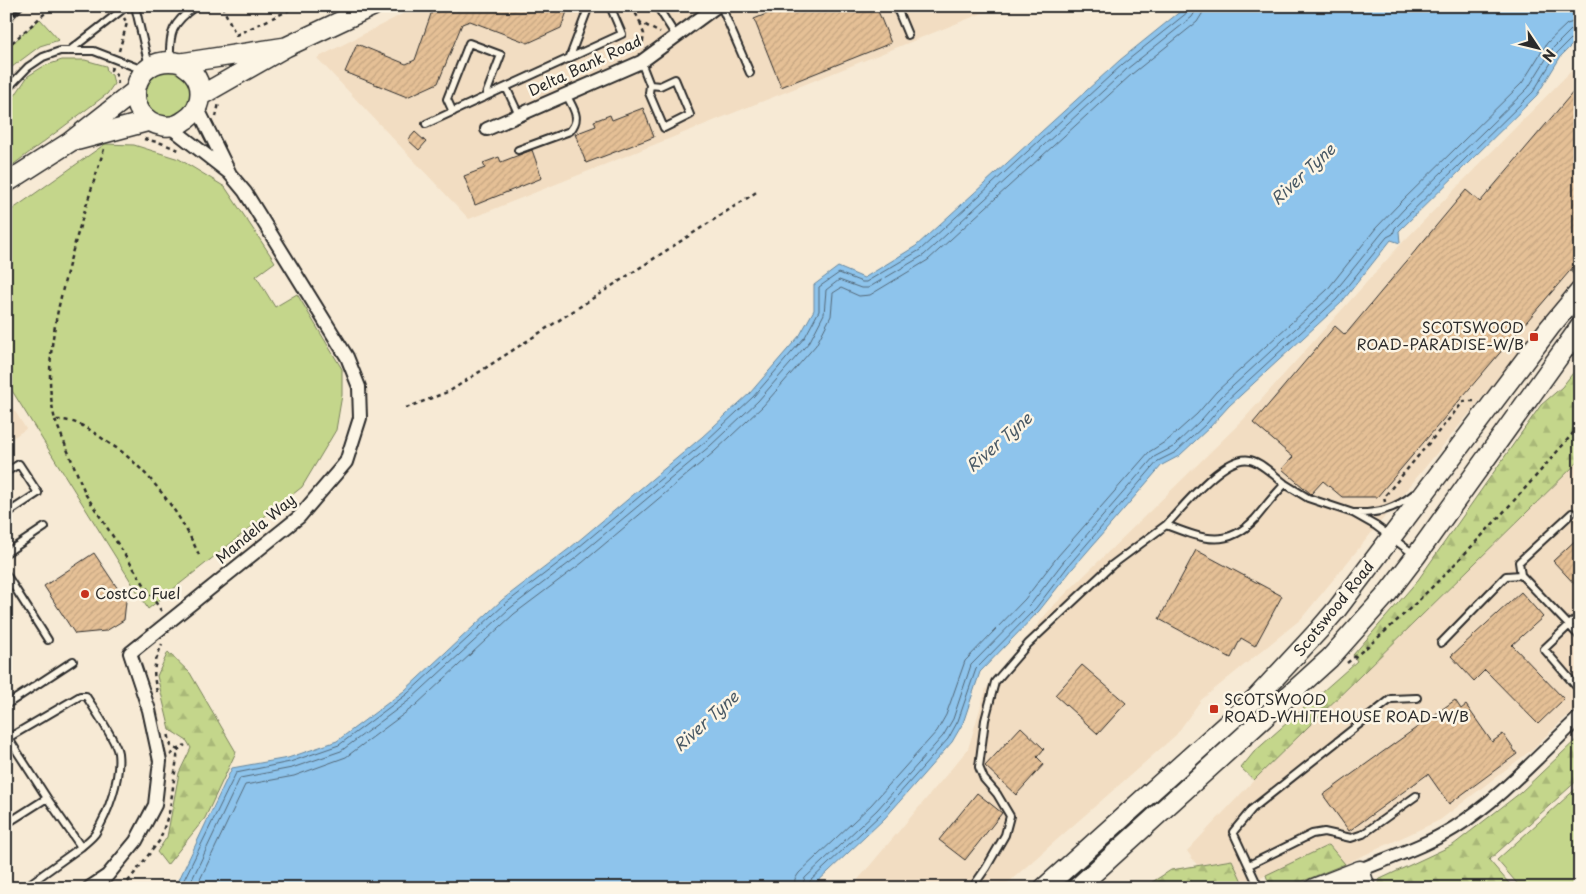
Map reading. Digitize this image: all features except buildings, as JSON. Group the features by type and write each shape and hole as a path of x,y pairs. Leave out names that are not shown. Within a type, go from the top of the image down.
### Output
{"main road":[{"path":"126,90 136,102 141,113 149,121 157,125 180,124 189,118 199,101 286,47 378,11"},
{"path":"6,183 70,142 138,80 147,69 164,61 175,62 286,47"},
{"path":"175,62 193,73 198,82 199,101"},
{"path":"70,142 149,121"},
{"name":"Scotswood Road","path":"1052,885 1068,867 1257,697 1337,609 1550,327 1579,284"},
{"name":"Scotswood Road","path":"1082,886 1330,658 1387,594 1416,556 1580,327"},
{"path":"1068,867 1082,886"},
{"path":"1314,888 1360,870 1366,888"}],"street":[{"name":"Delta Bank Road","path":"487,129 641,62 717,6"},
{"name":"Mandela Way","path":"199,101 210,132 230,174"},
{"name":"Mandela Way","path":"89,888 107,876 136,841 155,805 160,761 149,710 130,653 299,517 346,462 360,418 359,387 347,357 245,192 230,174 168,126"},
{"path":"1360,870 1432,841 1465,820 1498,794 1580,717"}],"lane":[{"path":"69,51 127,6"},
{"path":"6,90 28,67 43,57 60,51 94,51 147,69 135,6"},
{"path":"175,62 170,35 183,15 196,6"},
{"path":"569,60 589,6"},
{"path":"426,124 569,60 622,34 610,6"},
{"path":"658,6 674,38"},
{"path":"721,6 750,73"},
{"path":"896,6 908,35"},
{"path":"453,112 447,99 469,43 501,55 484,97"},
{"path":"641,62 650,85 649,93 664,128 690,116 675,79 660,86 650,85"},
{"path":"506,87 519,115"},
{"path":"518,150 570,131 576,124 577,116 566,94"},
{"path":"972,888 1006,835 1010,816 997,794 984,778 979,767 985,720 995,682 1028,644 1112,565 1166,525 1209,480 1231,462 1249,459 1308,498 1353,513 1392,537 1416,556"},
{"path":"6,472 19,464 38,493 6,514"},
{"path":"1353,513 1371,514 1398,505 1445,468"},
{"path":"1166,525 1193,535 1227,539 1241,532 1285,484"},
{"path":"1572,513 1519,562 1521,575 1580,637"},
{"path":"6,553 45,527"},
{"path":"6,574 48,640"},
{"path":"1441,643 1506,576 1521,575"},
{"path":"1575,685 1544,650 1580,615"},
{"path":"6,705 74,662"},
{"path":"24,888 81,848 94,835 110,805 118,767 118,752 86,696 80,696 7,736 81,848"},
{"path":"1259,888 1233,832 1252,809 1391,699 1417,698"},
{"path":"1249,865 1312,834 1324,832 1352,838 1363,834 1416,796"},
{"path":"6,824 47,798"}],"path":[{"path":"6,48 53,6"},
{"path":"150,6 154,8 156,6"},
{"path":"222,6 236,35 298,6"},
{"path":"378,11 400,6"},
{"path":"632,6 644,34 641,62"},
{"path":"120,10 127,23 116,60 111,70 116,74 126,90"},
{"path":"640,22 674,38"},
{"path":"210,132 219,130 216,115 220,101"},
{"path":"110,131 74,241 53,328 49,360 51,402 55,420 86,495 168,622"},
{"path":"137,138 161,143 188,155 194,146"},
{"path":"406,408 450,391 758,191"},
{"path":"1579,284 1572,271 1580,263"},
{"path":"1385,504 1384,497 1464,401 1478,401"},
{"path":"55,420 68,419 90,430 128,456 167,501 190,534 199,555"},
{"path":"1345,664 1374,642 1440,580 1518,497 1580,425"},
{"path":"159,700 153,675 156,658 163,640"},
{"path":"166,728 171,746 178,750"},
{"path":"160,761 185,745"},
{"path":"123,888 160,840 170,809 178,750"}],"shaded area":[{"path":"418,6 1000,6 469,219 317,58"},
{"path":"1580,62 1580,278 1301,619 1201,700 1176,735 1002,888 851,888 968,749 986,689 1051,608 1243,420 1401,244"},
{"path":"6,397 26,429 6,442"},
{"path":"1580,460 1580,704 1530,751 1440,820 1345,864 1329,845 1244,886 1232,860 1197,865 1187,851 1254,780"}],"green space":[{"path":"40,19 59,40 40,46 12,67 6,74 6,49"},
{"path":"62,60 85,60 106,66 107,72 112,75 114,84 107,94 6,170 6,109 28,76 44,66"},
{"path":"170,70 184,76 193,89 186,111 173,117 162,117 154,113 149,106 147,89 151,81 158,74"},
{"path":"105,144 134,145 179,159 225,187 275,262 256,276 275,307 297,294 342,369 342,395 336,430 302,487 148,609 6,381 6,214"},
{"path":"1580,364 1580,460 1254,780 1241,768 1254,752 1357,661 1353,655 1418,580 1541,405 1562,387"},
{"path":"168,652 190,673 236,752 205,818 167,865 157,852 167,837 179,773 191,748 187,741 170,730 157,676"},
{"path":"1580,736 1580,778 1489,860 1513,888 1381,888 1378,880 1453,845 1520,793"},
{"path":"1580,785 1580,888 1521,888 1497,860"},
{"path":"1329,845 1345,864 1291,886 1279,888 1268,881 1266,875"},
{"path":"1232,860 1245,888 1143,888 1171,870"}],"water":[{"name":"River Tyne","path":"1187,6 1580,6 1580,37 1561,56 1537,95 1399,231 1400,243 1391,240 1341,303 1229,406 1179,456 1162,465 1073,568 1039,611 980,672 963,723 952,742 885,818 811,888 171,888 177,884 232,768 288,758 337,741 404,691 502,600 570,548 702,437 750,393 800,335 814,310 814,285 838,267 864,278 916,246 1120,60"}],"railway":[{"path":"6,12 12,6"},
{"path":"6,23 22,6"}],"place":[{"name":"SCOTSWOOD ROAD-PARADISE-W/B","path":"1534,337"},
{"name":"CostCo Fuel","path":"85,594"},
{"name":"SCOTSWOOD ROAD-WHITEHOUSE ROAD-W/B","path":"1214,709"}]}
